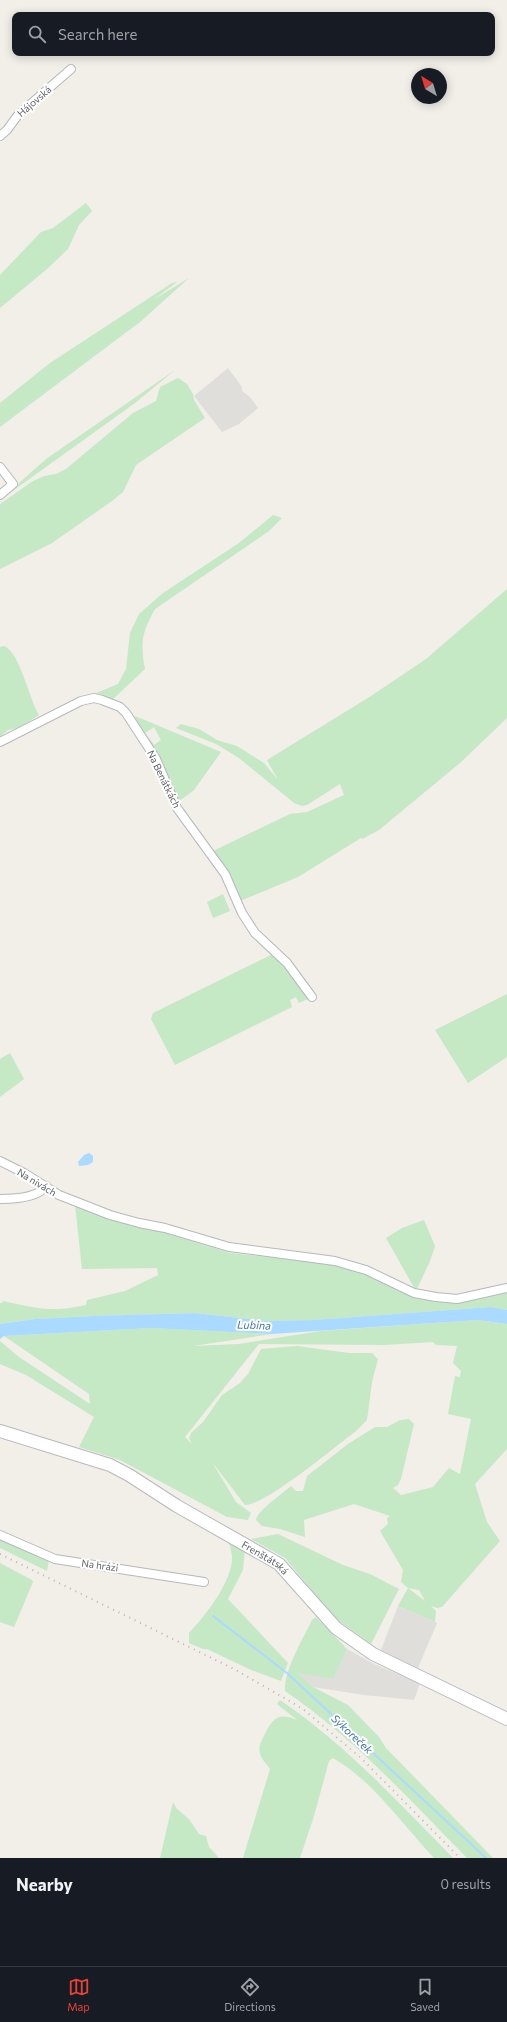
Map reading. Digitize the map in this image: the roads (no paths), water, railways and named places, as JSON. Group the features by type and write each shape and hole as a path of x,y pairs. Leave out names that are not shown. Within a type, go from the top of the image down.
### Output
{"main road":[{"name":"Frenštátská","path":"0,1431 117,1468 199,1519 244,1542 285,1569 330,1622 354,1642 379,1658 507,1719"}],"street":[{"name":"Hájovská","path":"0,136 7,130 18,115 71,69"},
{"path":"0,467 13,484 0,495"},
{"name":"Na Benátkách","path":"0,742 81,701 98,699 120,707 133,722 156,759 177,808 225,874 242,913 255,933 287,963 312,996"},
{"name":"Na nivách","path":"0,1161 74,1202 110,1215 165,1228 229,1247 335,1261 366,1270 414,1293 457,1298 507,1288"},
{"path":"0,1199 28,1196 43,1190 46,1186"},
{"name":"Na hrázi","path":"0,1535 55,1559 204,1582"}],"water":[{"path":"89,1153 93,1156 93,1162 88,1165 79,1166 78,1162 84,1155"},
{"name":"Lubina","path":"490,1307 507,1310 507,1324 478,1320 272,1334 151,1328 4,1336 0,1339 0,1324 35,1319 195,1313 268,1321 314,1320"}],"waterway":[{"name":"Sýkoreček","path":"213,1616 287,1673 486,1858"}],"railway":[{"path":"0,1554 236,1670 303,1709 361,1758 460,1858"}]}
